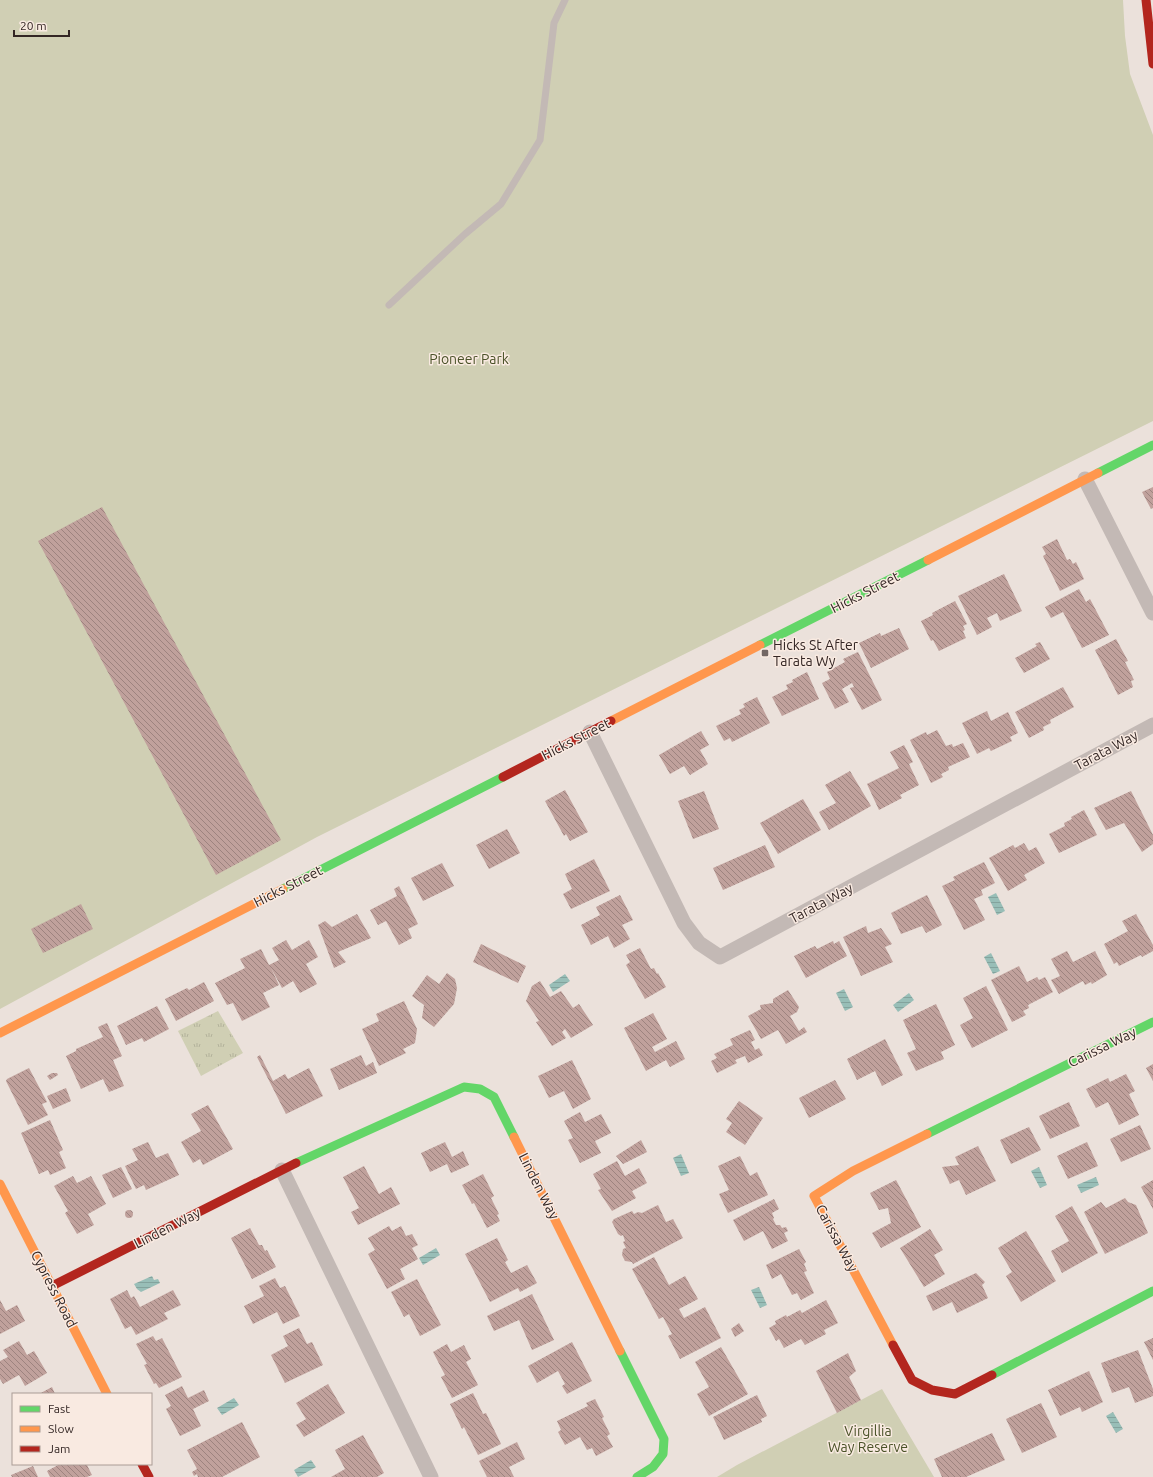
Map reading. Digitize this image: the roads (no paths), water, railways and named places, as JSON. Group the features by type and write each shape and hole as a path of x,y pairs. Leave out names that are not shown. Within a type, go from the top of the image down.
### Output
{"street":[{"path":"1146,0 1148,36 1153,64"},
{"name":"Hicks Street","path":"0,1033 1153,445"},
{"path":"1085,479 1153,613"},
{"name":"Tarata Way","path":"590,732 684,923 698,943 720,957 1153,724"},
{"name":"Carissa Way","path":"1153,1022 853,1171 814,1196 912,1380 922,1387 933,1391 945,1394 955,1394 1153,1291"},
{"name":"Linden Way","path":"52,1286 282,1170 464,1087 476,1087 486,1091 494,1097 664,1438 663,1454 653,1467 637,1477"},
{"path":"282,1170 431,1477"},
{"name":"Cypress Road","path":"0,1184 106,1393"},
{"path":"143,1465 149,1477"}],"lane":[{"path":"389,306 465,234 501,204 540,140 554,22 565,0"}],"water":[{"path":"996,893 1005,911 997,915 988,897"},
{"path":"991,953 1000,971 993,974 984,957"},
{"path":"565,974 570,981 553,992 549,985"},
{"path":"844,989 853,1007 845,1011 836,993"},
{"path":"909,993 914,1000 898,1012 893,1005"},
{"path":"681,1154 689,1173 681,1176 673,1158"},
{"path":"1039,1167 1047,1185 1040,1188 1031,1171"},
{"path":"1096,1177 1099,1185 1081,1193 1077,1185"},
{"path":"436,1248 440,1255 423,1265 419,1258"},
{"path":"152,1276 154,1280 158,1279 160,1283 141,1292 137,1289 134,1284"},
{"path":"759,1287 767,1305 760,1308 751,1290"},
{"path":"234,1398 239,1405 222,1415 217,1408"},
{"path":"1113,1412 1123,1429 1116,1433 1106,1416"},
{"path":"311,1460 316,1467 298,1477 294,1470"}],"place":[{"name":"Hicks St After Tarata Wy","path":"765,653"}],"park label":[{"name":"Pioneer Park","path":"469,359"},
{"name":"Virgillia Way Reserve","path":"868,1440"}]}
